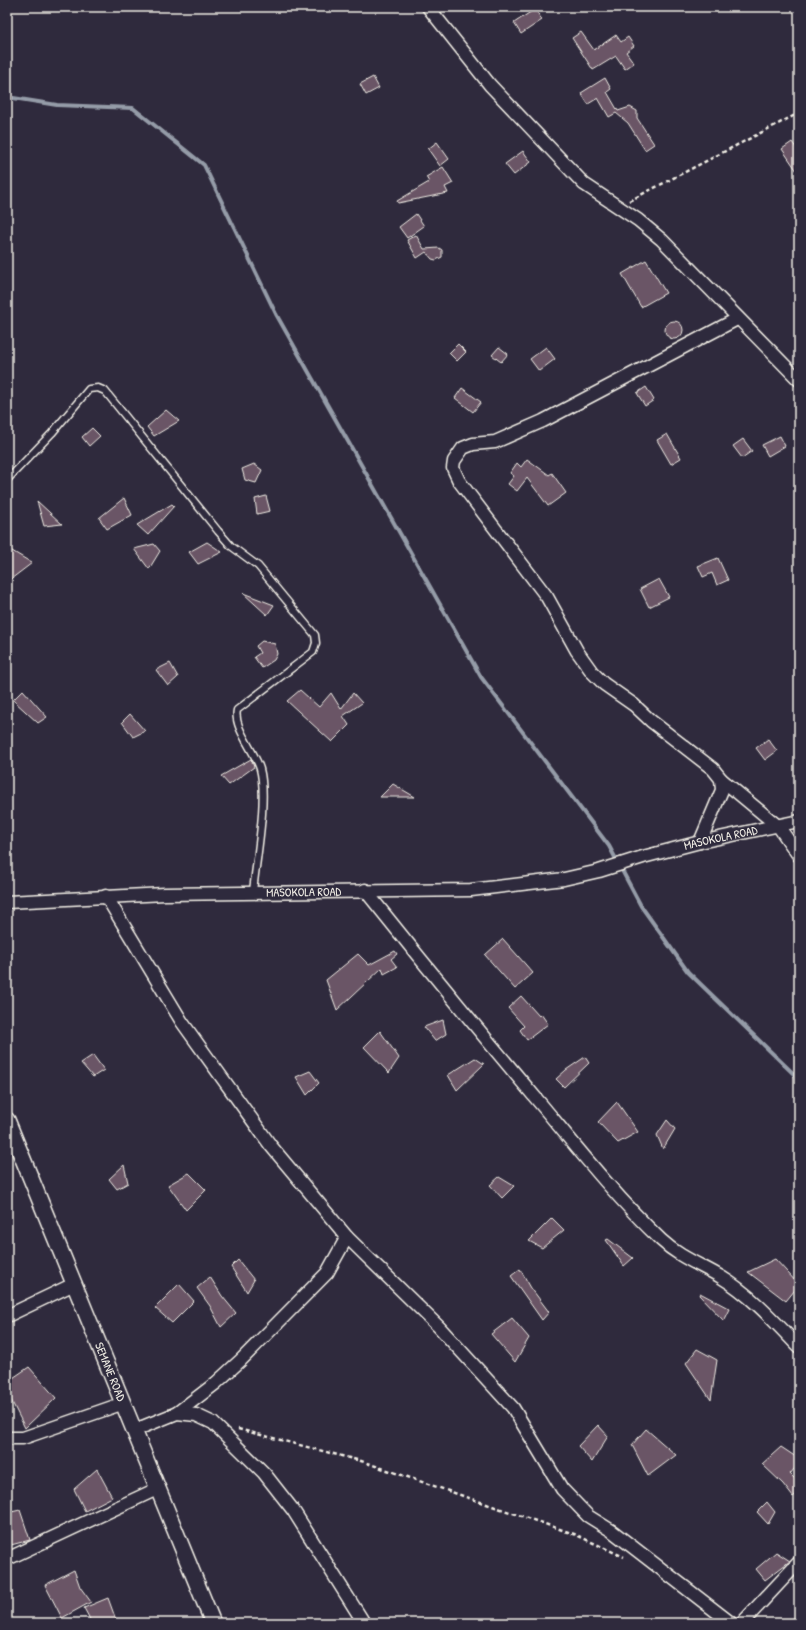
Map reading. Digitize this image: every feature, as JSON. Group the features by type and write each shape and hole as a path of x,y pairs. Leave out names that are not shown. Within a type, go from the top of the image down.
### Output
{"street":[{"path":"428,7 495,90 584,184 616,207 638,220 662,240 737,319 799,380"},
{"path":"737,319 543,421 495,442 473,444 463,448 454,461 453,468 459,481 547,597 577,651 592,672 604,684 634,705 651,721 713,769 721,779 779,827 799,856"},
{"path":"700,842 722,790 721,779"},
{"name":"MASOKOLA ROAD","path":"7,902 106,896 253,892 471,890 564,879 599,871 643,857 700,842 779,827 799,821"},
{"path":"365,890 458,1007 604,1180 640,1218 663,1241 691,1261 722,1277 751,1299 799,1347"},
{"path":"106,896 182,1022 271,1146 347,1237 439,1327 512,1408 562,1489 588,1516 612,1531 731,1623"},
{"name":"SEMANE ROAD","path":"7,1120 213,1623"},
{"path":"135,1430 177,1413 216,1382 327,1273 347,1237"},
{"path":"7,1316 74,1284"},
{"path":"7,1438 23,1438 124,1403"},
{"path":"177,1413 196,1415 213,1423 264,1473 293,1510 364,1623"},
{"path":"7,1559 159,1488"},
{"path":"742,1623 799,1562"}],"lane":[{"path":"7,480 52,433 89,389 98,388 105,391 218,531 231,546 258,566 315,635 316,643 313,652 238,710 238,722 260,769 263,789 253,892"}],"path":[{"path":"616,207 799,113"},
{"path":"235,1429 361,1461 574,1534 628,1558"}],"building":[{"path":"535,9 542,20 521,34 514,23"},
{"path":"581,32 594,50 616,35 621,42 628,37 634,46 626,52 634,63 625,69 616,56 593,70 572,38"},
{"path":"373,77 379,88 366,95 360,84"},
{"path":"605,78 611,89 607,92 618,111 630,107 637,111 637,118 654,144 645,150 628,123 616,113 609,117 598,98 588,104 581,93"},
{"path":"437,142 449,159 440,166 428,149"},
{"path":"792,142 799,152 799,174 782,149"},
{"path":"523,151 531,162 514,175 505,164"},
{"path":"443,167 453,183 445,187 448,193 398,203 397,201 429,182 426,177"},
{"path":"416,214 424,226 407,238 399,227"},
{"path":"416,235 424,249 439,248 442,250 442,257 436,260 432,259 426,252 417,258 407,240"},
{"path":"646,260 666,293 641,307 622,274"},
{"path":"674,321 680,324 683,330 680,336 674,339 668,336 665,330 668,324"},
{"path":"458,344 466,352 457,361 449,353"},
{"path":"499,347 508,354 501,362 492,355"},
{"path":"546,347 555,359 539,371 530,359"},
{"path":"646,387 654,400 645,406 637,393"},
{"path":"462,388 481,402 473,412 455,398"},
{"path":"166,410 179,421 154,436 147,427"},
{"path":"92,428 100,436 89,446 82,437"},
{"path":"667,434 681,458 671,464 657,440"},
{"path":"780,436 785,446 768,456 762,445"},
{"path":"743,439 752,451 742,458 733,446"},
{"path":"527,459 549,475 552,473 566,493 548,506 527,478 517,491 508,484 514,476 510,473 517,463 521,467"},
{"path":"254,464 262,470 256,483 245,480 242,469"},
{"path":"266,496 270,511 257,514 255,499"},
{"path":"124,498 132,515 107,529 99,518"},
{"path":"37,501 62,524 44,526"},
{"path":"172,504 174,506 148,535 137,525"},
{"path":"207,542 222,552 198,564 189,552"},
{"path":"154,544 160,551 149,569 134,549"},
{"path":"7,548 32,563 11,579 7,573"},
{"path":"718,558 728,580 717,585 712,573 703,577 698,566"},
{"path":"659,579 669,597 649,607 640,589"},
{"path":"243,593 274,605 267,615"},
{"path":"262,641 275,644 277,654 274,660 262,668 254,657 260,653 256,646"},
{"path":"170,663 178,677 168,686 156,670"},
{"path":"23,690 47,717 38,723 13,700"},
{"path":"300,690 319,707 331,693 341,709 353,693 362,703 343,716 349,725 332,742 287,701"},
{"path":"130,714 145,731 133,737 122,722"},
{"path":"768,739 777,751 765,760 756,748"},
{"path":"251,759 254,767 229,785 221,776"},
{"path":"393,784 415,797 380,797"},
{"path":"503,939 533,973 515,989 485,955"},
{"path":"395,951 397,954 391,959 397,967 384,974 382,968 337,1010 326,980 358,954 369,965"},
{"path":"521,996 539,1016 541,1014 548,1024 527,1040 520,1030 524,1026 508,1008"},
{"path":"443,1020 446,1034 435,1041 424,1027"},
{"path":"380,1031 399,1058 389,1073 364,1047"},
{"path":"93,1055 104,1070 93,1077 81,1063"},
{"path":"585,1057 589,1063 564,1087 556,1079"},
{"path":"475,1058 484,1064 457,1090 448,1075"},
{"path":"310,1071 319,1083 307,1095 296,1077"},
{"path":"617,1102 638,1132 618,1143 598,1122"},
{"path":"667,1120 675,1129 663,1149 657,1135"},
{"path":"124,1165 128,1183 117,1189 109,1179"},
{"path":"189,1173 206,1190 186,1210 168,1185"},
{"path":"499,1177 514,1186 502,1198 490,1185"},
{"path":"552,1218 564,1230 542,1248 529,1241"},
{"path":"608,1239 633,1258 624,1266 606,1240"},
{"path":"775,1259 799,1285 786,1301 748,1272"},
{"path":"238,1260 254,1280 247,1292 231,1267"},
{"path":"520,1269 531,1288 549,1312 542,1320 511,1276"},
{"path":"210,1277 222,1296 236,1313 221,1327 210,1306 197,1288"},
{"path":"179,1284 194,1301 172,1323 155,1308"},
{"path":"700,1293 730,1309 724,1321 699,1295"},
{"path":"512,1318 529,1338 515,1362 491,1334"},
{"path":"697,1349 717,1360 711,1400 686,1363"},
{"path":"29,1367 56,1398 25,1428 7,1392 7,1382"},
{"path":"598,1425 608,1436 592,1462 578,1446"},
{"path":"646,1429 676,1455 648,1476 632,1445"},
{"path":"781,1447 799,1459 799,1463 790,1474 799,1483 799,1492 793,1497 783,1484 762,1464"},
{"path":"97,1469 112,1497 85,1511 74,1489"},
{"path":"767,1502 775,1512 768,1524 757,1512"},
{"path":"20,1510 30,1540 7,1546 7,1513"},
{"path":"776,1552 790,1561 765,1580 756,1569"},
{"path":"74,1570 80,1587 91,1602 62,1618 45,1585"},
{"path":"108,1598 116,1620 108,1623 92,1623 84,1608"}],"waterway":[{"path":"7,97 57,105 133,108 204,165 276,314 481,677 609,846 641,906 688,972 799,1079"}]}
